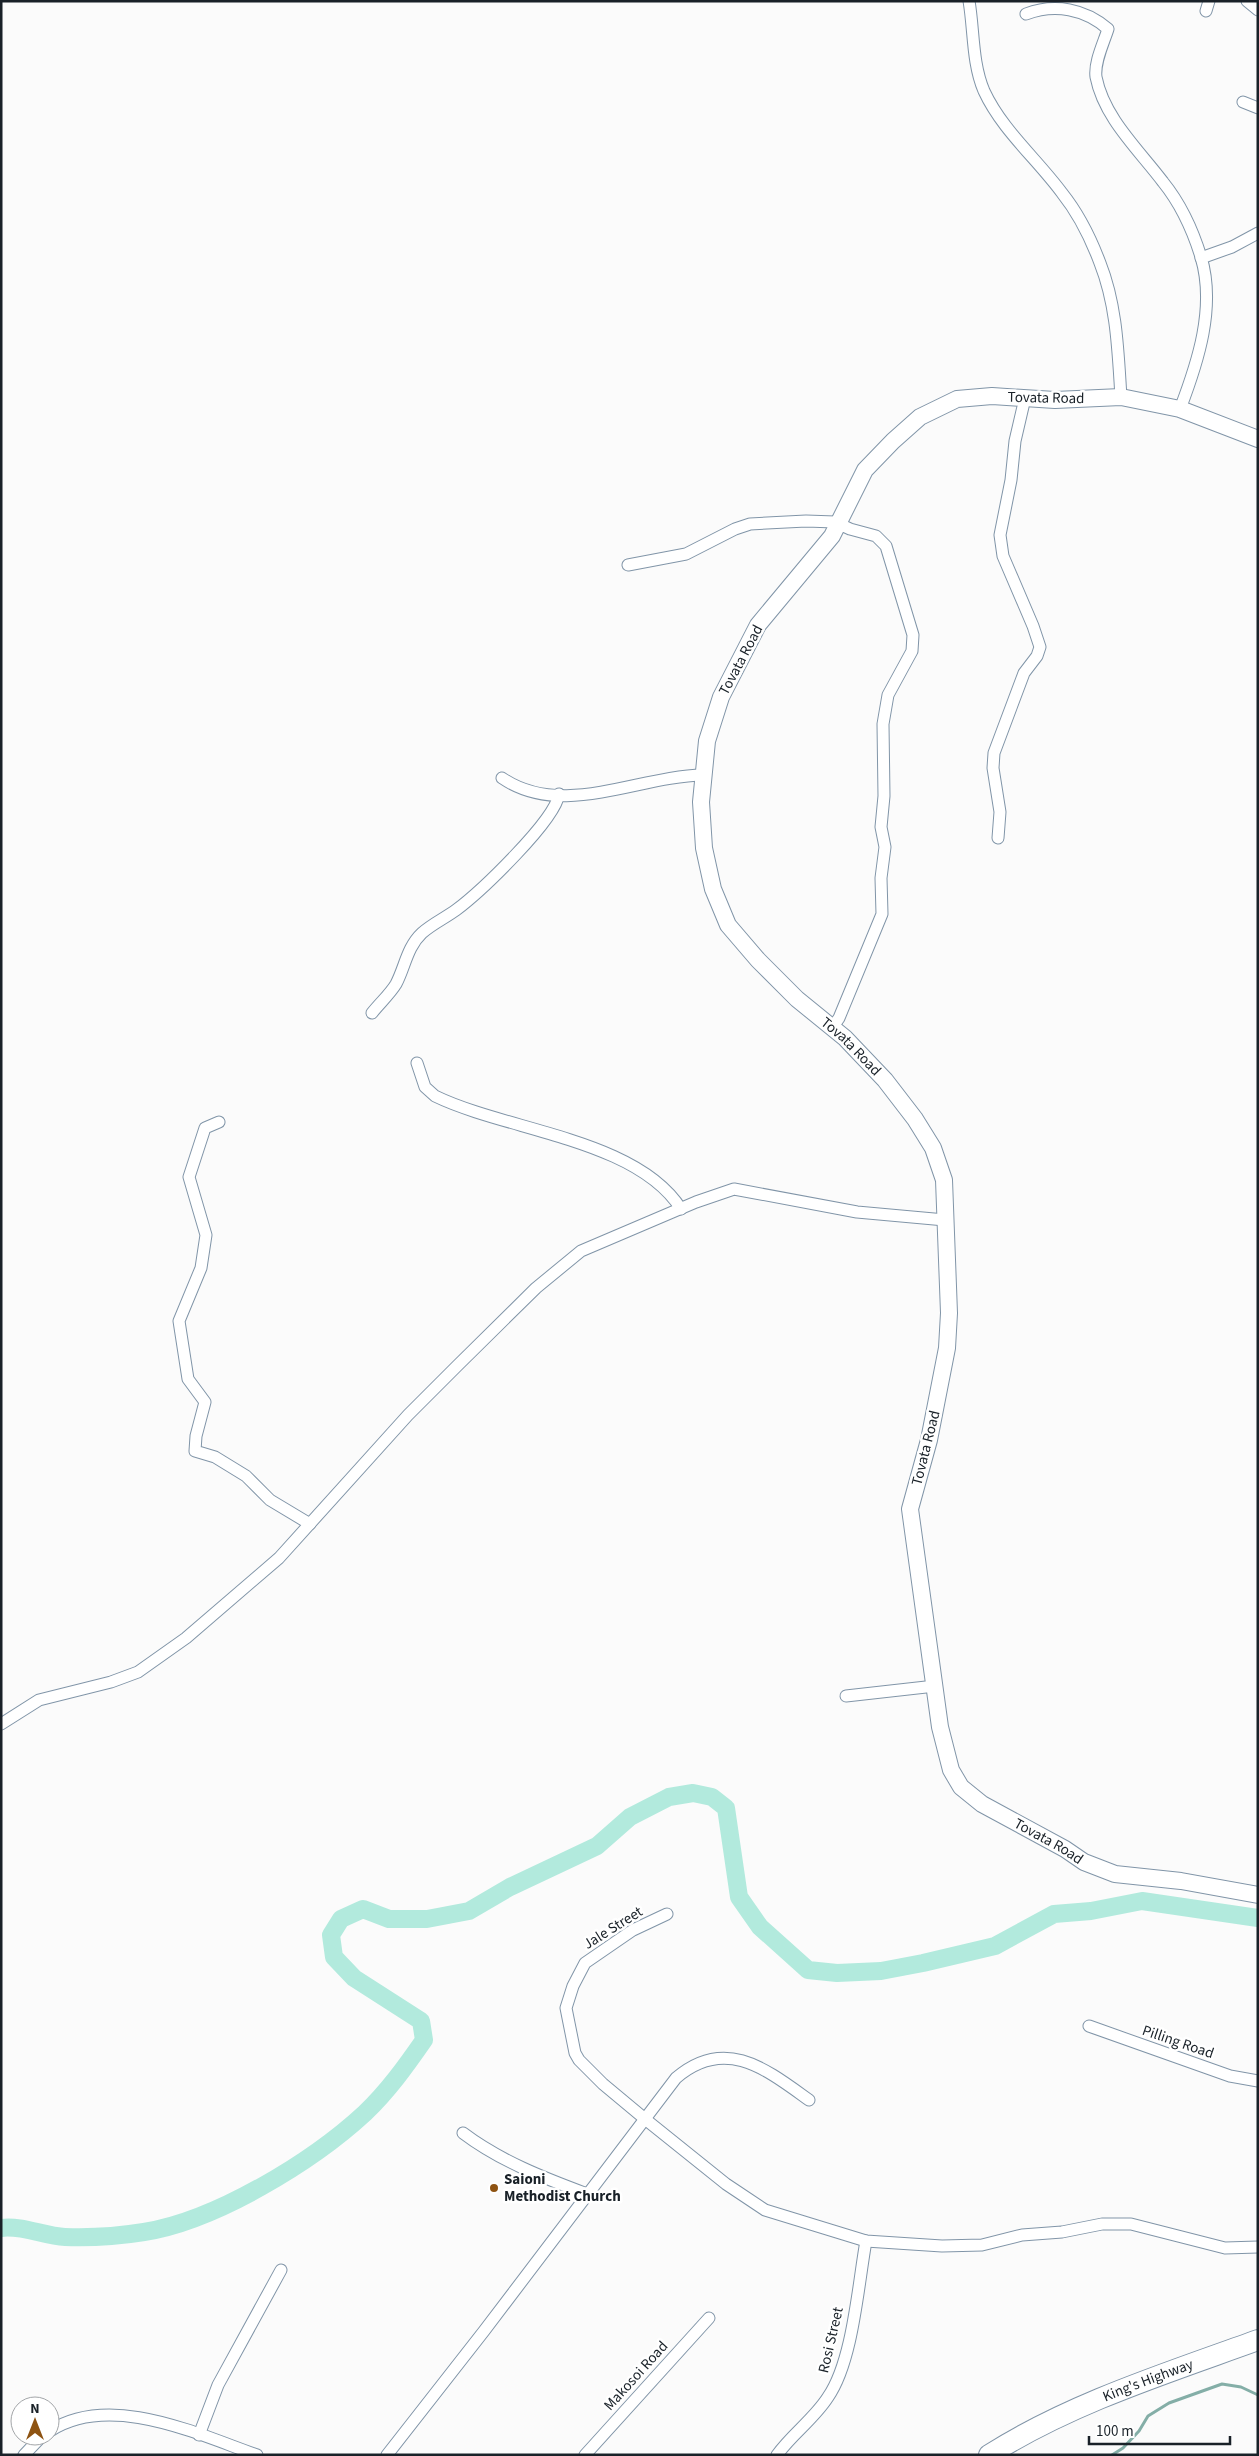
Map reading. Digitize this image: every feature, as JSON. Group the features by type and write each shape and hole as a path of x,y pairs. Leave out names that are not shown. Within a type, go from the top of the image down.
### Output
{"highway":[{"name":"King's Highway","path":"989,2455 1065,2414 1170,2372 1258,2340"},
{"name":"King's Highway","path":"1011,2455 1072,2425 1175,2382 1258,2353"}],"street":[{"path":"969,1 975,53 984,89 996,113 1063,194 1084,228 1100,263 1114,308 1121,397"},
{"path":"1247,1 1258,10"},
{"path":"1026,14 1050,8 1074,11 1096,19 1108,29 1100,51 1096,75 1105,104 1135,147 1164,183 1187,221 1201,258 1206,291 1206,315 1200,352 1180,409"},
{"path":"1243,102 1258,108"},
{"path":"1201,258 1232,247 1258,233"},
{"name":"Tovata Road","path":"1258,439 1180,409 1121,397 1054,400 992,396 957,399 920,417 892,441 865,470 832,536 804,566 758,625 721,696 707,741 701,802 704,848 714,889 728,926 797,999 832,1028 885,1080 915,1119 933,1148 944,1180 948,1313 947,1348 929,1440 910,1509 940,1727 951,1770 961,1787 982,1804 1065,1849 1084,1862 1115,1874 1181,1880 1258,1895"},
{"path":"998,838 1000,812 993,768 994,753 1024,674 1037,656 1040,647 1003,556 1000,535 1011,480 1015,441 1025,398"},
{"path":"628,565 686,554 735,529 750,524 806,521 838,523 850,529 876,536 886,546 914,641 912,651 888,695 881,738 884,796 881,827 886,847 882,872 882,914 839,1018 832,1028"},
{"path":"502,778 531,792 559,794 599,792 690,775 704,775"},
{"path":"372,1013 395,985 415,941 428,928 456,910 515,855 549,818 556,807 559,794"},
{"path":"417,1063 425,1087 435,1096 516,1125 614,1156 632,1165 663,1188 680,1209"},
{"path":"219,1122 205,1128 189,1177 206,1235 201,1268 179,1321 188,1379 205,1402 196,1436 195,1451 215,1457 246,1476 270,1500 310,1524"},
{"path":"1,1724 38,1700 110,1682 138,1672 186,1638 278,1558 408,1415 536,1288 581,1251 680,1209 734,1189 857,1212 945,1220"},
{"path":"846,1696 935,1686"},
{"name":"Jale Street","path":"667,1914 634,1930 586,1964 573,1986 566,2008 575,2053 579,2060 603,2084 645,2119 726,2184 765,2210 866,2241 942,2246 982,2245 1022,2235 1062,2232 1102,2224 1131,2224 1225,2248 1258,2247"},
{"name":"Pilling Road","path":"1089,2026 1230,2076 1258,2082"},
{"path":"387,2455 484,2331 676,2078 687,2068 718,2058 736,2058 754,2063 809,2100"},
{"path":"463,2133 485,2150 552,2181 587,2194"},
{"name":"Rosi Street","path":"777,2455 809,2421 828,2397 838,2379 848,2341 866,2241"},
{"path":"199,2435 218,2385 281,2270"},
{"name":"Makosoi Road","path":"585,2455 709,2318"},
{"path":"60,2424 88,2416 149,2418 257,2455"}],"waterway":[{"path":"1,2228 25,2229 65,2237 125,2235 144,2232 172,2226 201,2216 261,2187 291,2169 318,2151 365,2113 389,2087 424,2040 421,2021 354,1978 334,1957 331,1935 341,1919 363,1909 389,1919 427,1919 469,1911 510,1887 597,1846 630,1817 669,1797 693,1793 712,1797 726,1808 739,1897 760,1927 808,1970 837,1973 881,1971 923,1963 995,1946 1054,1914 1091,1911 1142,1901 1258,1918"},
{"path":"1112,2455 1123,2448 1139,2431 1148,2416 1169,2403 1222,2384 1241,2387 1258,2395"}],"place":[{"name":"Saioni Methodist Church","path":"494,2188"}]}
